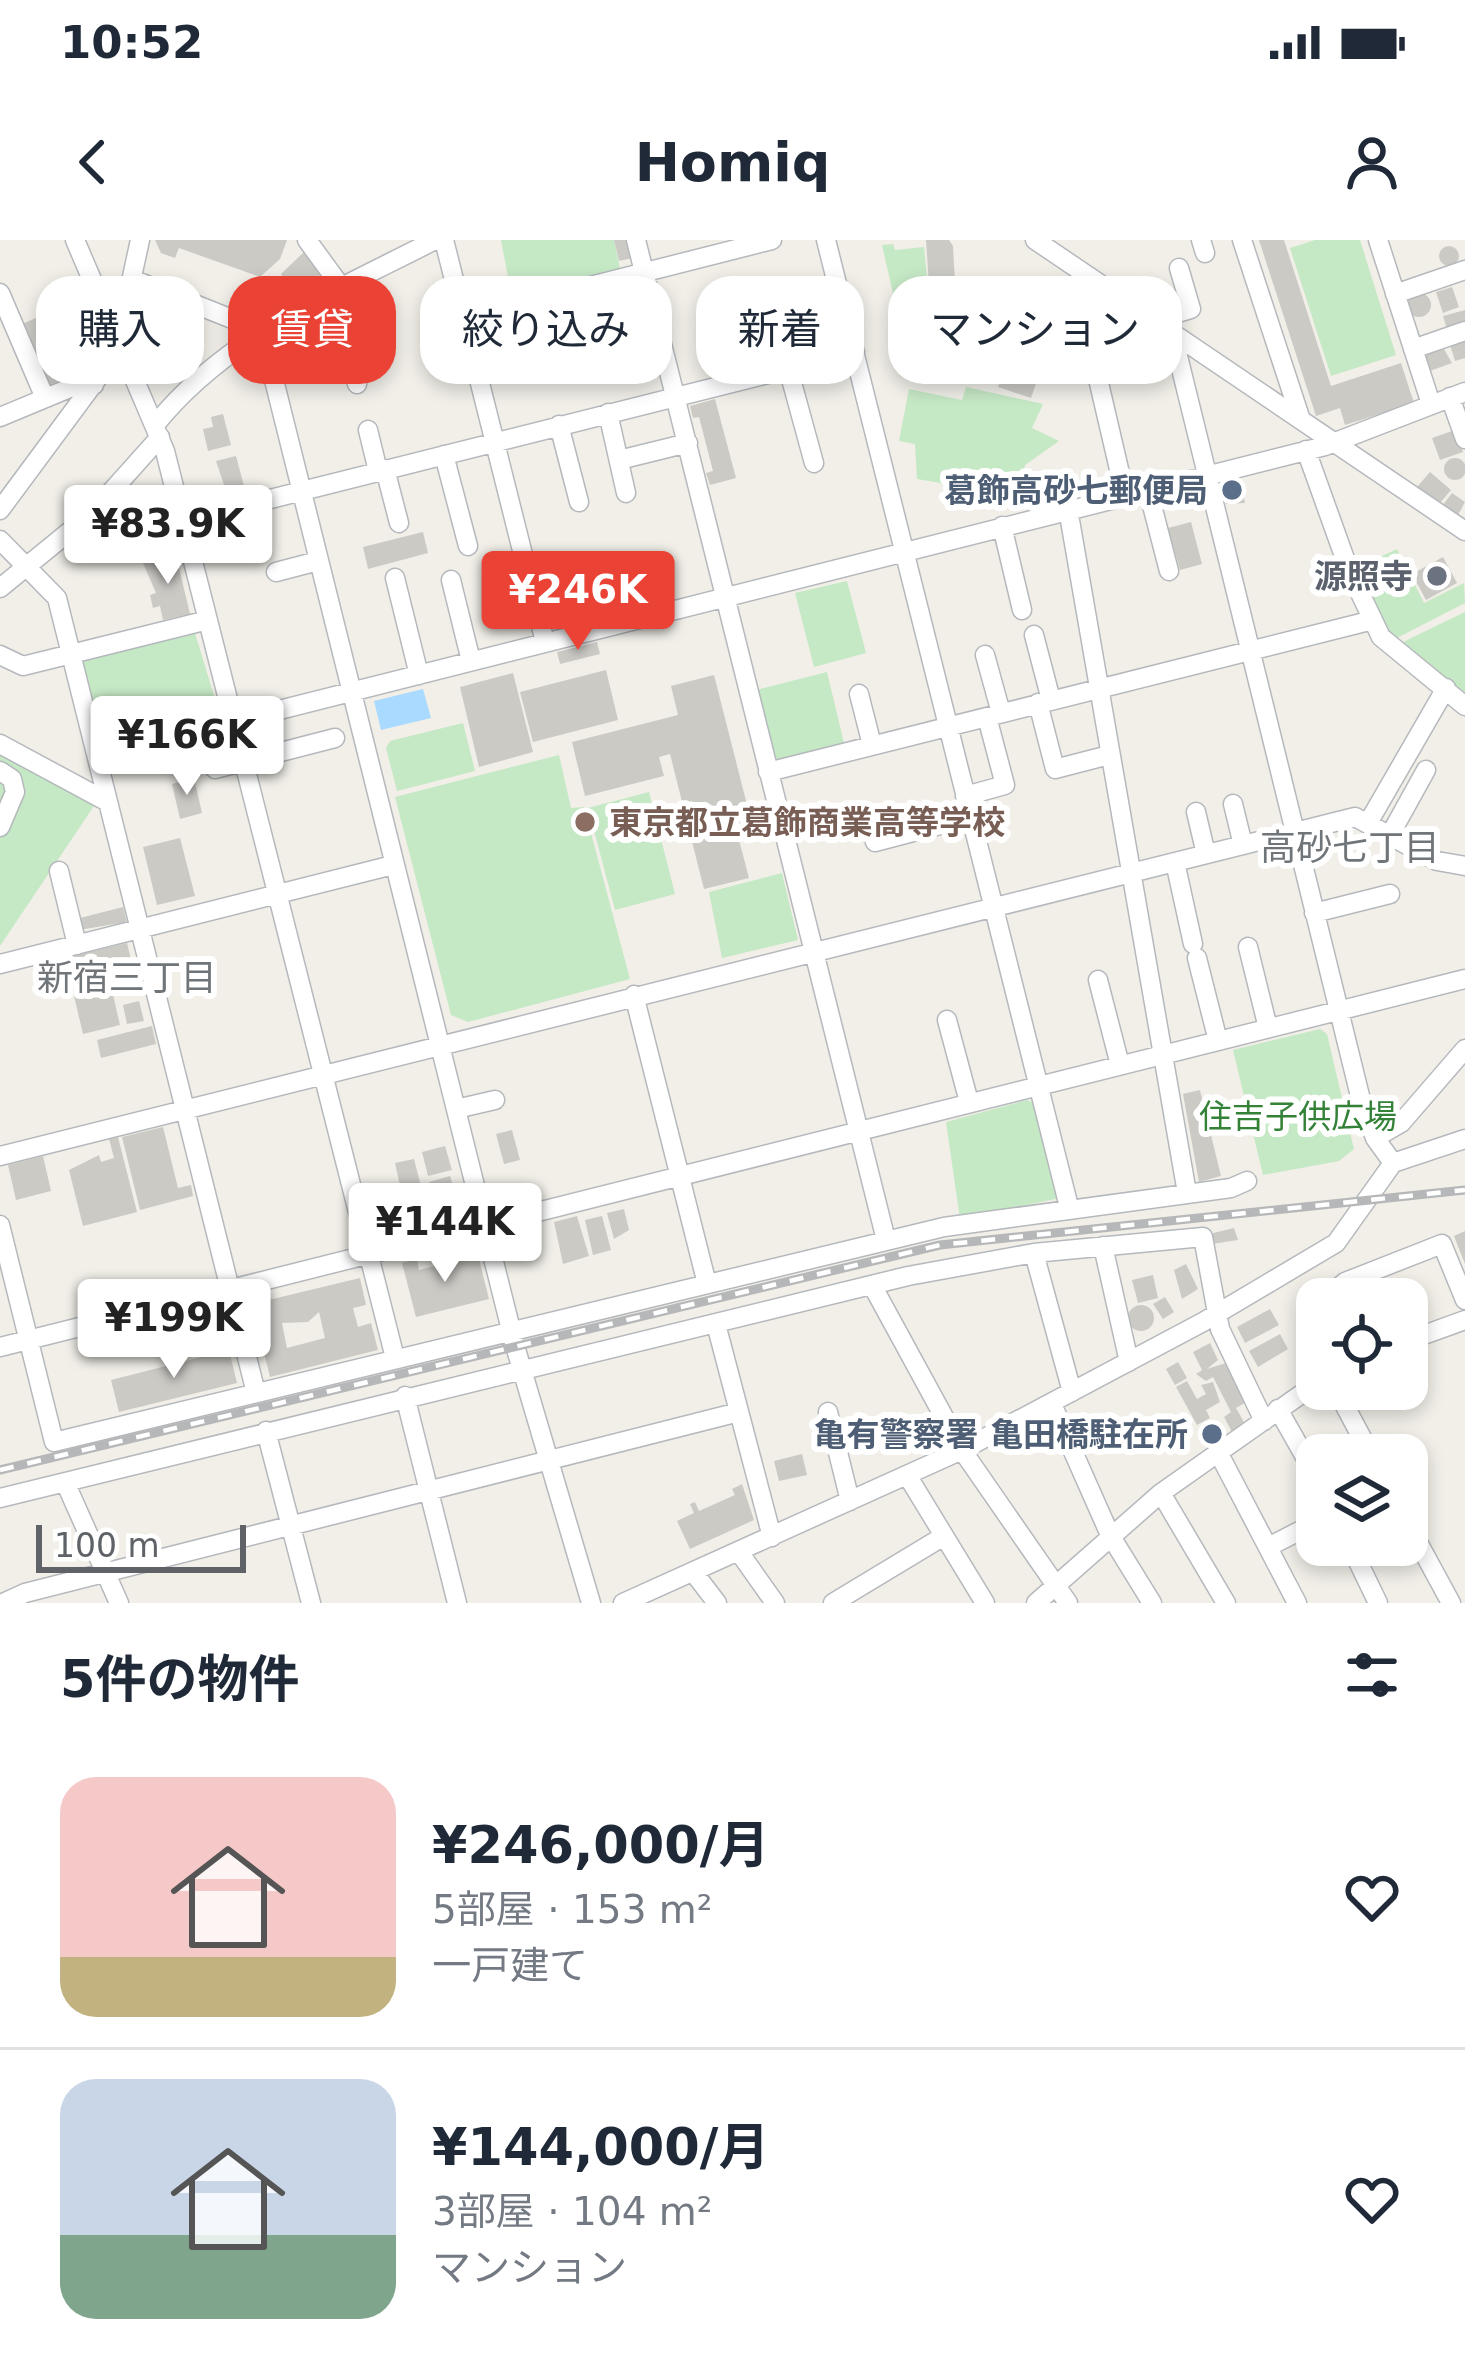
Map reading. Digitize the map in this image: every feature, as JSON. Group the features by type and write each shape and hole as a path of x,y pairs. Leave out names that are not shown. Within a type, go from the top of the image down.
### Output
{"street":[{"path":"75,240 90,276"},
{"path":"133,276 140,240"},
{"path":"307,240 329,276"},
{"path":"365,276 435,240"},
{"path":"444,240 453,276"},
{"path":"636,240 886,1240"},
{"path":"628,276 772,240"},
{"path":"826,240 835,276"},
{"path":"1035,240 1090,276"},
{"path":"1242,240 1300,417"},
{"path":"1378,240 1413,349 1449,398 1465,439"},
{"path":"1179,268 1181,276"},
{"path":"1395,294 1465,270"},
{"path":"1182,278 1191,308 1182,314"},
{"path":"0,293 44,398"},
{"path":"1413,349 1465,331"},
{"path":"1182,339 1465,531"},
{"path":"0,587 111,495 196,380 228,357"},
{"path":"137,384 158,431 183,521 395,1358"},
{"path":"273,384 511,1331 591,1603"},
{"path":"481,384 545,642"},
{"path":"183,521 724,384"},
{"path":"792,384 814,463"},
{"path":"863,384 1069,1208"},
{"path":"1099,384 1125,495"},
{"path":"1180,384 1207,475 1338,1011 1375,1138 1393,1163"},
{"path":"0,417 44,398 94,385"},
{"path":"0,509 94,385"},
{"path":"101,755 197,736 234,720 1306,450 1449,398"},
{"path":"608,413 626,493"},
{"path":"559,425 579,502"},
{"path":"368,430 399,523"},
{"path":"619,460 688,443"},
{"path":"1306,450 1372,620 1390,647 1465,706"},
{"path":"444,455 468,547"},
{"path":"1148,490 1169,571"},
{"path":"1068,509 1187,1193"},
{"path":"1002,526 1022,610"},
{"path":"0,540 57,598 101,755 106,801 256,1394"},
{"path":"276,572 318,561"},
{"path":"395,578 419,675"},
{"path":"451,580 471,661"},
{"path":"0,655 23,666 208,620"},
{"path":"768,772 1372,620"},
{"path":"1034,635 1055,769 1109,755"},
{"path":"964,796 1005,785 985,655"},
{"path":"1368,823 1446,688"},
{"path":"859,694 872,745"},
{"path":"215,769 335,738"},
{"path":"0,744 106,801"},
{"path":"1390,835 1426,770"},
{"path":"0,771 16,789 0,826"},
{"path":"1233,804 1243,845"},
{"path":"1196,812 1206,854"},
{"path":"0,1156 1355,817 1437,861 1465,866"},
{"path":"875,842 970,818"},
{"path":"1175,862 1218,1041"},
{"path":"0,964 393,866"},
{"path":"59,871 77,945"},
{"path":"1314,913 1390,894"},
{"path":"1248,947 1268,1028"},
{"path":"0,1347 1465,979"},
{"path":"1098,980 1120,1065"},
{"path":"634,995 707,1284"},
{"path":"946,1020 969,1102"},
{"path":"1375,1138 1401,1124 1465,1048"},
{"path":"456,1108 495,1100"},
{"path":"623,1603 962,1450 1217,1314 1336,1243 1393,1163 1465,1139"},
{"path":"0,1225 54,1442 886,1240 1247,1180"},
{"path":"0,1498 908,1276 1034,1252 1203,1237 1217,1314 1271,1414 1296,1449"},
{"path":"1355,1278 1442,1244 1465,1300"},
{"path":"1103,1246 1129,1362"},
{"path":"1034,1252 1072,1392"},
{"path":"889,1312 908,1276"},
{"path":"872,1285 962,1450 1067,1603"},
{"path":"1428,1333 1465,1320"},
{"path":"716,1324 772,1537"},
{"path":"405,1396 457,1603"},
{"path":"1036,1603 1161,1493 1296,1397"},
{"path":"1052,1404 1110,1535 1152,1603"},
{"path":"2,1603 740,1412"},
{"path":"828,1412 850,1501"},
{"path":"266,1431 310,1603"},
{"path":"1218,1452 1297,1603"},
{"path":"908,1474 985,1603"},
{"path":"65,1482 119,1603"},
{"path":"1161,1493 1226,1603"},
{"path":"1268,1546 1296,1532"},
{"path":"832,1603 944,1536"},
{"path":"739,1552 776,1603"},
{"path":"1428,1561 1451,1603"},
{"path":"1360,1566 1378,1603"},
{"path":"694,1573 707,1599"}],"green space":[{"path":"501,240 614,240 620,269 594,276 508,276"},
{"path":"1315,240 1360,240 1396,355 1331,376 1290,248"},
{"path":"893,244 895,250 924,247 927,276 889,276 882,245"},
{"path":"966,387 1043,404 1032,428 1059,441 1025,465 1020,491 994,502 985,471 961,468 958,486 917,479 915,444 899,441 909,389 962,400"},
{"path":"1397,549 1424,603 1464,583 1465,603 1393,640 1356,568"},
{"path":"847,581 866,653 814,667 795,593"},
{"path":"1465,612 1465,694 1403,642"},
{"path":"194,630 219,712 103,741 81,662 85,656"},
{"path":"827,672 844,743 774,761 756,690"},
{"path":"463,723 475,771 397,791 386,748 390,741"},
{"path":"0,753 96,803 0,946"},
{"path":"559,755 571,808 584,807 630,979 468,1022 451,1015 395,797"},
{"path":"649,792 675,894 615,910 588,808"},
{"path":"782,873 798,940 722,958 709,892"},
{"name":"住吉子供広場","path":"1320,1029 1327,1034 1354,1149 1339,1161 1263,1175 1233,1050"},
{"path":"1027,1100 1037,1104 1060,1198 960,1219 946,1122"}],"water":[{"path":"423,689 431,718 381,730 374,701"}],"building":[{"path":"155,240 287,240 280,259 261,276 179,248 175,258 161,253"},
{"path":"614,240 628,240 633,258 619,261"},
{"path":"926,240 949,240 955,276 928,276"},
{"path":"1259,240 1284,240 1331,386 1401,363 1414,403 1345,425 1340,408 1316,416"},
{"path":"1449,246 1459,256 1449,266 1439,256"},
{"path":"305,251 322,274 282,276"},
{"path":"1452,287 1459,307 1443,313 1436,292"},
{"path":"1419,293 1428,296 1428,314 1419,317 1410,314 1407,305 1410,296"},
{"path":"1465,310 1465,324 1447,329 1443,316"},
{"path":"36,318 36,359 22,324"},
{"path":"1465,337 1465,358 1455,361 1450,345"},
{"path":"1441,344 1452,363 1427,372 1420,351"},
{"path":"999,384 1036,384 1031,398"},
{"path":"715,399 736,478 710,485 706,473 713,471 699,417 693,418 690,406"},
{"path":"223,414 231,445 208,451 203,429 213,427 211,417"},
{"path":"1455,430 1463,452 1440,460 1432,438"},
{"path":"236,456 244,486 226,491 216,461"},
{"path":"1455,458 1466,469 1455,480 1444,469"},
{"path":"1430,472 1451,490 1440,503 1417,487"},
{"path":"1238,475 1245,503 1226,504 1222,482"},
{"path":"1452,493 1465,502 1457,517 1442,506"},
{"path":"1191,522 1202,564 1180,570 1168,528"},
{"path":"423,532 428,553 368,569 363,547"},
{"path":"176,555 190,614 163,620 160,606 153,608 150,595 156,593 143,563"},
{"path":"1443,557 1457,583 1426,600 1412,574"},
{"path":"597,642 600,654 560,664 557,652"},
{"path":"606,670 618,720 533,742 520,692"},
{"path":"513,673 533,752 479,767 460,687"},
{"path":"714,675 755,836 739,840 749,878 704,889 670,754 659,757 664,776 585,796 572,742 678,715 671,686"},
{"path":"194,778 202,813 180,819 172,784"},
{"path":"180,838 195,896 157,905 143,847"},
{"path":"123,907 127,922 79,930 76,919"},
{"path":"127,943 136,980 111,986 120,1025 83,1034 65,958"},
{"path":"139,1001 144,1021 127,1024 123,1005"},
{"path":"152,1026 156,1044 101,1058 97,1040"},
{"path":"1200,1090 1221,1176 1199,1182 1183,1094"},
{"path":"163,1127 178,1188 191,1185 193,1196 140,1210 122,1137"},
{"path":"512,1130 520,1160 504,1164 496,1134"},
{"path":"118,1137 137,1212 83,1226 69,1170 99,1155 101,1162 114,1158 109,1139"},
{"path":"445,1146 452,1170 428,1176 422,1152"},
{"path":"43,1156 51,1191 16,1200 8,1165"},
{"path":"414,1159 422,1190 402,1195 395,1163"},
{"path":"450,1176 454,1189 433,1194 429,1182"},
{"path":"462,1191 465,1216 444,1221 438,1197"},
{"path":"624,1209 629,1230 614,1239 607,1213"},
{"path":"577,1216 589,1256 563,1264 554,1222"},
{"path":"602,1216 611,1250 593,1255 585,1220"},
{"path":"1234,1228 1238,1240 1212,1244 1209,1234"},
{"path":"1465,1231 1465,1264 1454,1236"},
{"path":"478,1255 489,1299 416,1317 402,1263 417,1259 419,1270"},
{"path":"1186,1264 1198,1289 1182,1299 1174,1270"},
{"path":"1153,1275 1158,1298 1138,1303 1132,1280"},
{"path":"360,1278 366,1305 353,1308 358,1327 371,1323 378,1350 270,1377 252,1304","holes":["319,1312 325,1338 287,1348 282,1323 308,1322"]},
{"path":"1165,1297 1174,1312 1163,1319 1153,1304"},
{"path":"1141,1305 1154,1318 1141,1331 1128,1318"},
{"path":"1270,1309 1279,1325 1245,1343 1237,1327"},
{"path":"1280,1334 1288,1349 1258,1367 1249,1351"},
{"path":"1210,1343 1218,1360 1207,1369 1226,1363 1248,1401 1236,1408 1245,1424 1232,1432 1224,1417 1231,1412 1213,1377 1206,1381 1196,1374 1202,1370 1193,1352"},
{"path":"229,1350 237,1383 119,1412 111,1380"},
{"path":"1178,1362 1187,1378 1175,1385 1166,1369"},
{"path":"1187,1381 1197,1399 1206,1394 1201,1385 1213,1382 1220,1402 1206,1410 1210,1418 1197,1425 1176,1387"},
{"path":"1213,1423 1221,1439 1209,1445 1201,1429"},
{"path":"802,1454 807,1475 779,1481 774,1461"},
{"path":"742,1484 754,1520 690,1549 677,1521 694,1513 690,1504 695,1502 699,1511 735,1495 732,1489"}],"railway":[{"path":"0,1470 940,1245 1465,1190"}],"place":[{"name":"葛飾高砂七郵便局","path":"1232,490"},
{"name":"源照寺","path":"1437,576"},
{"name":"東京都立葛飾商業高等学校","path":"585,822"},
{"name":"亀有警察署 亀田橋駐在所","path":"1212,1434"}],"district":[{"name":"高砂七丁目","path":"1350,847"},
{"name":"新宿三丁目","path":"127,977"}]}
